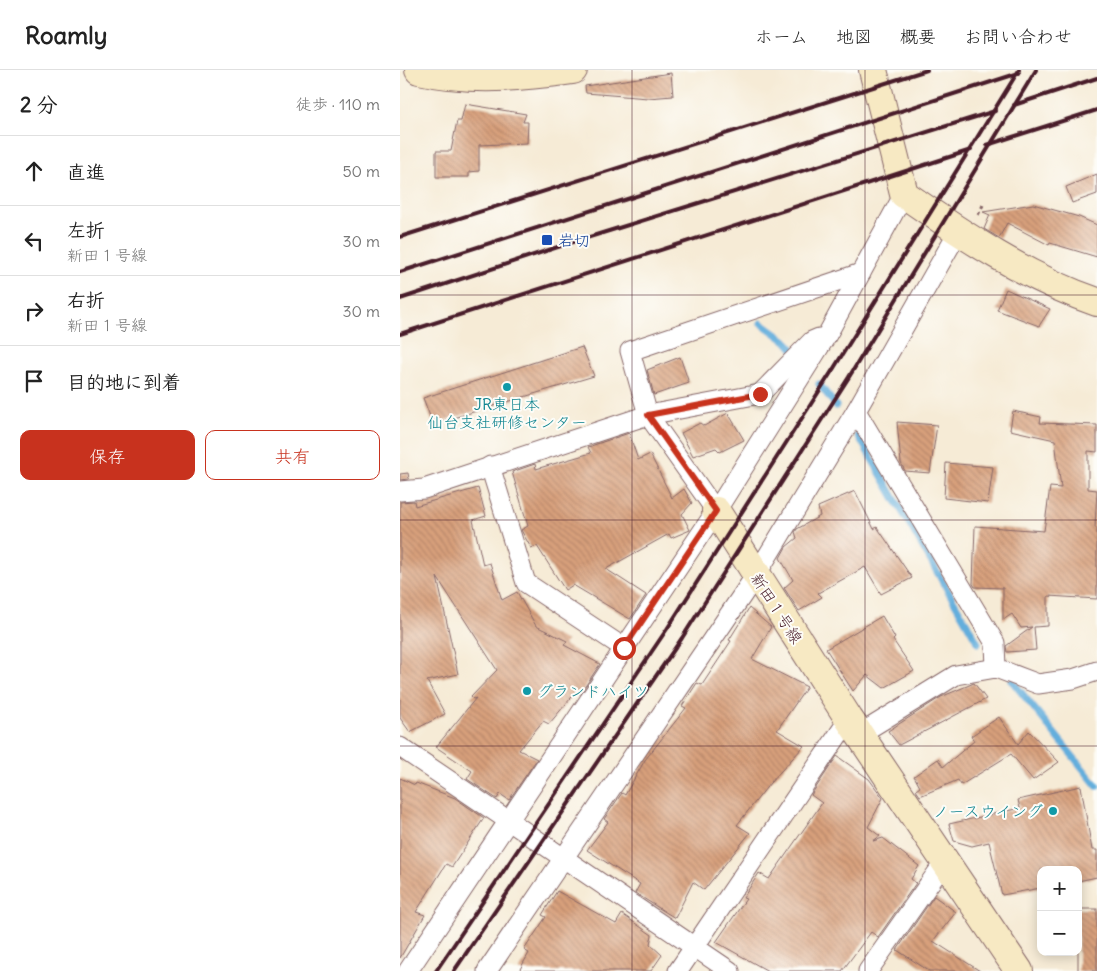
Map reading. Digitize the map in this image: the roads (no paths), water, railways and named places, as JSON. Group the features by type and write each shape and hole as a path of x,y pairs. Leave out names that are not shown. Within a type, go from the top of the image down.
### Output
{"street":[{"path":"419,70 479,79 525,77 573,70"},
{"path":"873,70 904,194 973,242 1069,292 1097,302"},
{"path":"408,971 716,511 827,334 904,194"},
{"path":"487,971 756,576 856,412 958,232"},
{"name":"新田１号線","path":"861,273 630,351 648,415 716,511 756,576 1019,971"},
{"path":"400,491 424,489 648,415 760,394 812,341 827,334"},
{"path":"856,412 995,643 996,668"},
{"path":"490,466 526,583 624,648"},
{"path":"678,971 855,726 956,674 996,668 1038,684 1073,679 1097,671"},
{"path":"400,747 730,971"},
{"path":"868,971 946,860"}],"waterway":[{"path":"761,323 786,341 794,350"},
{"path":"819,384 836,406"},
{"path":"858,435 978,643"},
{"path":"1012,681 1097,786"}],"railway":[{"path":"400,237 927,70"},
{"path":"436,971 667,629 834,368 1019,70"},
{"path":"454,971 682,638 849,377 1036,70"},
{"path":"400,272 1019,73"},
{"path":"1014,105 1097,78"},
{"path":"987,145 1097,110"},
{"path":"400,299 567,244 995,111"},
{"path":"400,334 971,150"}],"place":[{"name":"岩切","path":"547,240"},
{"name":"JR東日本 仙台支社研修センター","path":"507,387"},
{"name":"グランドハイツ","path":"527,691"},
{"name":"ノースウイング","path":"1053,811"}]}
